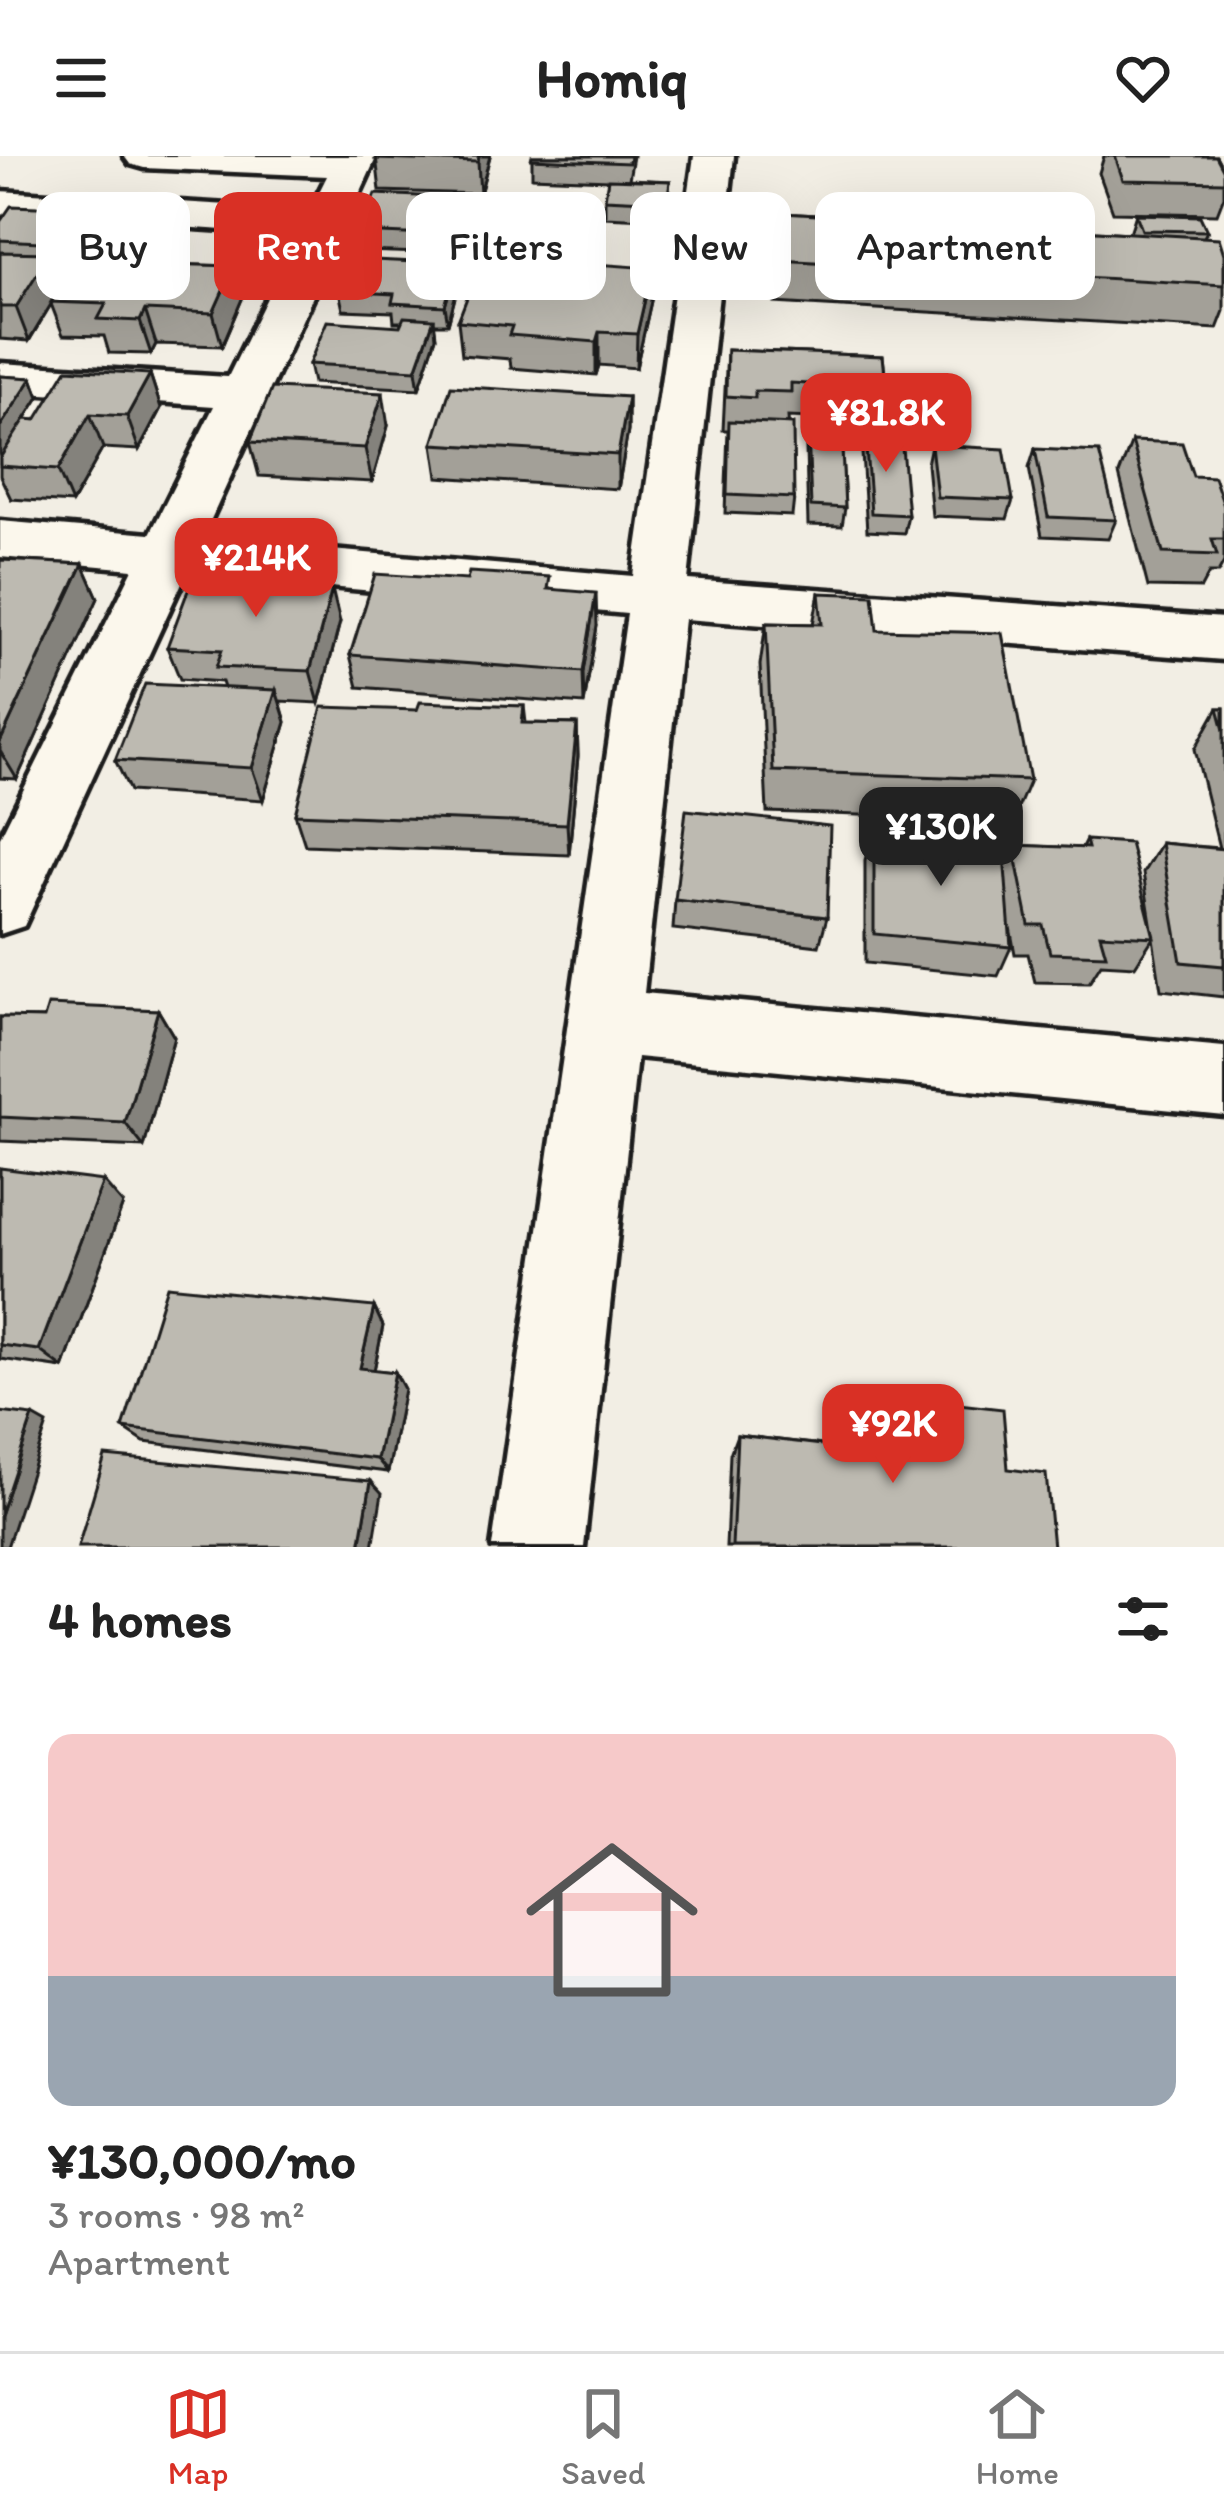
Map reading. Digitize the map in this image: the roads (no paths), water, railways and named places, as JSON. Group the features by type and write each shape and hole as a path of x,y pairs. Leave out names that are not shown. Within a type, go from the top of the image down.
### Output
{"street":[{"path":"144,156 355,160 340,192"},
{"path":"538,1547 715,156"},
{"path":"0,203 214,217"},
{"path":"0,906 288,300"},
{"path":"0,376 244,393"},
{"path":"0,539 661,598 1224,639"},
{"path":"607,1022 1224,1082"}]}
